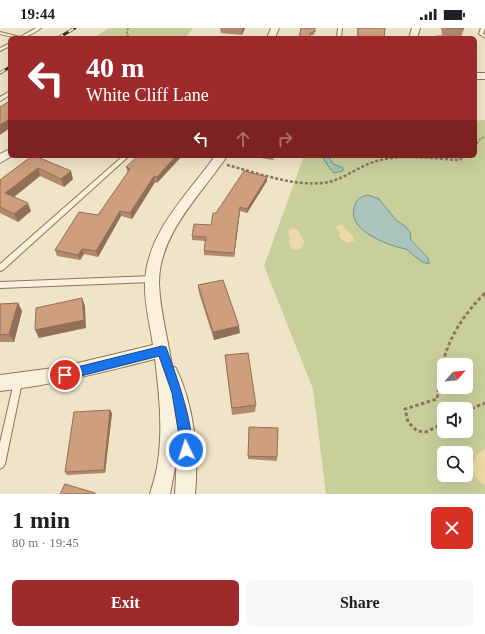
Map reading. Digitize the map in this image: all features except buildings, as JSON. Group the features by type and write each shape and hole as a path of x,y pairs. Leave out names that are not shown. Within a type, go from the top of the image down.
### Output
{"street":[{"path":"160,494 168,460 170,413 162,350 156,324 151,286 152,279 156,258 165,232 179,211 219,159"},
{"path":"0,383 18,382 65,375 162,350"},
{"path":"162,350 177,393 186,437 185,494"}],"lane":[{"path":"24,36 39,28"},
{"path":"483,28 481,34 485,37"},
{"path":"0,33 12,36"},
{"path":"0,268 124,158"},
{"path":"0,285 152,279"},
{"path":"0,464 18,382"}],"path":[{"path":"477,143 481,138 485,137"},
{"path":"219,159 292,180 318,183 334,179 378,160 396,158 459,160 462,158"},
{"path":"437,426 426,432 418,432 409,427 404,416 405,409 413,405 432,402 437,398 440,374 446,349 457,327 472,306 485,293"},
{"path":"473,408 485,403"}],"green space":[{"path":"109,28 193,28 187,36 96,36"},
{"path":"485,120 485,494 326,494 313,389 264,266 303,158 477,158 477,121"}],"sand":[{"path":"341,224 353,236 354,241 347,243 339,237 340,232 335,227"},
{"path":"292,228 298,230 304,241 302,247 297,250 293,250 289,244 290,238 288,231"},
{"path":"485,449 485,485 476,478 473,473 473,462 479,453"}],"water":[{"path":"323,158 329,158 333,164 343,168 343,171 334,173"},
{"path":"368,195 379,199 396,220 406,227 410,232 411,240 428,258 429,264 419,260 406,249 375,238 356,223 354,216 355,203 358,199"}],"railway":[{"path":"61,36 75,28"},
{"path":"0,73 8,68"}],"route":[{"path":"65,375 162,350 177,393 186,437 186,450"}]}
